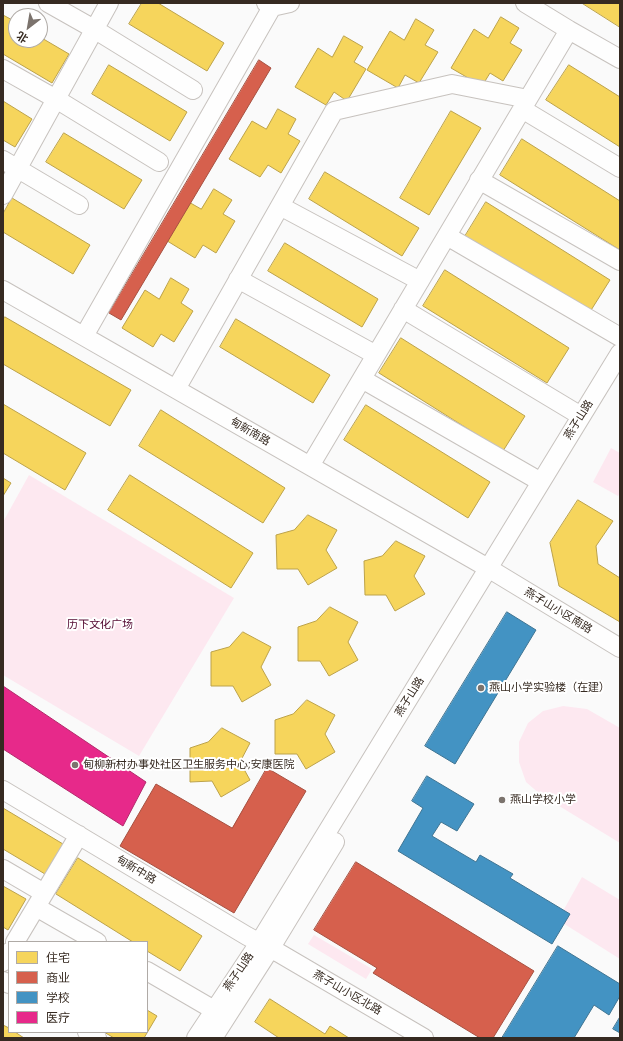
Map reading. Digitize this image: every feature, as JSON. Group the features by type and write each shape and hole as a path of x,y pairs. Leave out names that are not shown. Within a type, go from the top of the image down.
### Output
{"street":[{"path":"48,3 94,29 193,90"},
{"path":"3,195 10,164 56,99 109,3"},
{"path":"84,336 269,5 290,3"},
{"path":"525,3 620,59"},
{"path":"310,466 569,30"},
{"path":"3,69 56,99 159,162"},
{"path":"176,389 334,111 452,84 525,104 620,168"},
{"path":"10,164 80,205"},
{"path":"480,180 620,262"},
{"path":"280,206 420,281"},
{"path":"447,236 620,337"},
{"path":"238,279 376,355"},
{"name":"甸新南路","path":"3,290 493,571"},
{"path":"403,308 581,416"},
{"name":"燕子山路","path":"493,571 541,482 620,354"},
{"name":"燕子山路","path":"213,1038 264,946 493,571 620,374"},
{"path":"362,379 541,482"},
{"name":"燕子山小区南路","path":"493,571 620,648"},
{"name":"甸新中路","path":"3,790 264,946"},
{"path":"15,941 79,835"},
{"path":"3,868 40,900 96,941"},
{"name":"燕子山路","path":"196,1038 214,1010 264,946"},
{"name":"燕子山小区北路","path":"264,946 424,1038"},
{"path":"148,971 214,1010"}],"green space":[{"path":"611,448 620,453 620,493 618,496 593,482"},
{"name":"历下文化广场","path":"29,475 234,598 139,756 3,675 3,522"},
{"path":"563,706 587,709 620,728 620,843 541,795 526,782 519,762 519,742 528,723 543,711"},
{"path":"582,877 620,900 620,959 558,920"},
{"path":"314,935 372,969 366,979 308,944"}],"building: 住宅":[{"path":"142,3 158,3 224,43 207,71 129,24"},
{"path":"582,3 620,3 620,27"},
{"path":"3,15 8,18 8,48 48,48 48,42 69,54 52,83 3,54"},
{"path":"501,17 519,28 510,43 522,50 503,81 490,73 482,86 451,68 474,29 488,38"},
{"path":"416,19 434,30 425,45 438,52 419,83 405,75 398,88 367,70 390,31 404,40"},
{"path":"344,36 363,47 354,62 366,69 347,101 334,92 326,105 295,87 318,48 332,57"},
{"path":"109,65 187,112 170,141 92,94"},
{"path":"569,65 620,97 620,147 546,100"},
{"path":"3,101 32,119 15,147 3,140"},
{"path":"278,109 296,119 288,134 300,141 281,173 268,165 260,177 229,159 252,121 266,129"},
{"path":"451,111 481,128 429,215 400,198"},
{"path":"64,133 142,180 124,209 46,162"},
{"path":"522,139 620,201 620,250 500,175"},
{"path":"325,172 419,228 402,256 309,199"},
{"path":"214,189 232,200 223,214 235,221 216,253 203,245 195,258 164,239 187,201 201,209"},
{"path":"12,198 90,245 73,274 3,232 3,214"},
{"path":"486,202 610,280 588,315 464,238"},
{"path":"285,243 378,299 362,327 268,271"},
{"path":"445,270 569,348 547,383 423,306"},
{"path":"171,278 189,289 181,303 193,311 174,342 161,334 153,347 122,328 145,290 159,299"},
{"path":"5,317 131,390 110,426 3,364 3,320"},
{"path":"236,319 330,375 313,403 220,347"},
{"path":"401,338 525,416 503,451 379,373"},
{"path":"3,404 86,453 65,490 3,453"},
{"path":"366,405 490,482 468,518 344,440"},
{"path":"161,410 285,488 263,523 139,446"},
{"path":"130,475 253,553 231,588 108,510"},
{"path":"3,478 11,483 3,496"},
{"path":"578,500 613,521 596,546 598,564 620,578 620,622 559,586 550,543"},
{"path":"308,515 337,530 326,550 337,568 308,585 298,569 277,569 276,535 294,530"},
{"path":"396,541 425,556 414,576 425,594 395,611 386,595 365,595 364,561 382,556"},
{"path":"330,607 358,622 348,642 358,660 329,676 320,661 298,661 298,627 316,621"},
{"path":"243,632 271,647 261,667 271,685 242,702 233,686 211,686 211,652 229,647"},
{"path":"307,700 335,715 325,734 335,752 306,769 297,754 275,754 275,720 293,714"},
{"path":"222,728 250,743 240,762 250,780 221,797 212,781 190,782 190,748 208,742"},
{"path":"3,808 63,844 45,874 3,849"},
{"path":"78,858 202,936 180,971 148,952 148,941 131,941 56,894"},
{"path":"3,886 26,899 8,930 3,927"},
{"path":"270,999 325,1034 330,1026 349,1038 279,1038 255,1022"},
{"path":"148,1011 157,1016 148,1031"},
{"path":"3,1025 8,1028 8,1033 16,1033 24,1038 3,1038"},
{"path":"106,1033 147,1033 144,1038 114,1038"}],"building: 商业":[{"path":"259,60 271,68 121,320 109,313"},
{"path":"267,768 306,791 234,913 120,846 156,784 232,828"},
{"path":"356,862 534,971 493,1038 480,1038 373,973 377,968 314,930"}],"building: 学校":[{"name":"燕山小学实验楼（在建）","path":"507,612 536,630 455,764 425,746"},
{"path":"427,776 474,804 457,831 441,822 432,836 476,862 480,855 513,874 510,878 570,914 552,944 398,851 423,808 412,801"},
{"path":"558,946 620,984 620,996 609,1015 594,1005 574,1038 502,1038"},
{"path":"620,1017 620,1033 613,1029"}],"building: 医疗":[{"name":"甸柳新村办事处社区卫生服务中心;安康医院","path":"3,686 146,782 123,826 3,749"}],"place":[{"name":"燕山小学实验楼（在建）","path":"481,688"},
{"name":"甸柳新村办事处社区卫生服务中心;安康医院","path":"75,765"},
{"name":"燕山学校小学","path":"502,800"}]}
